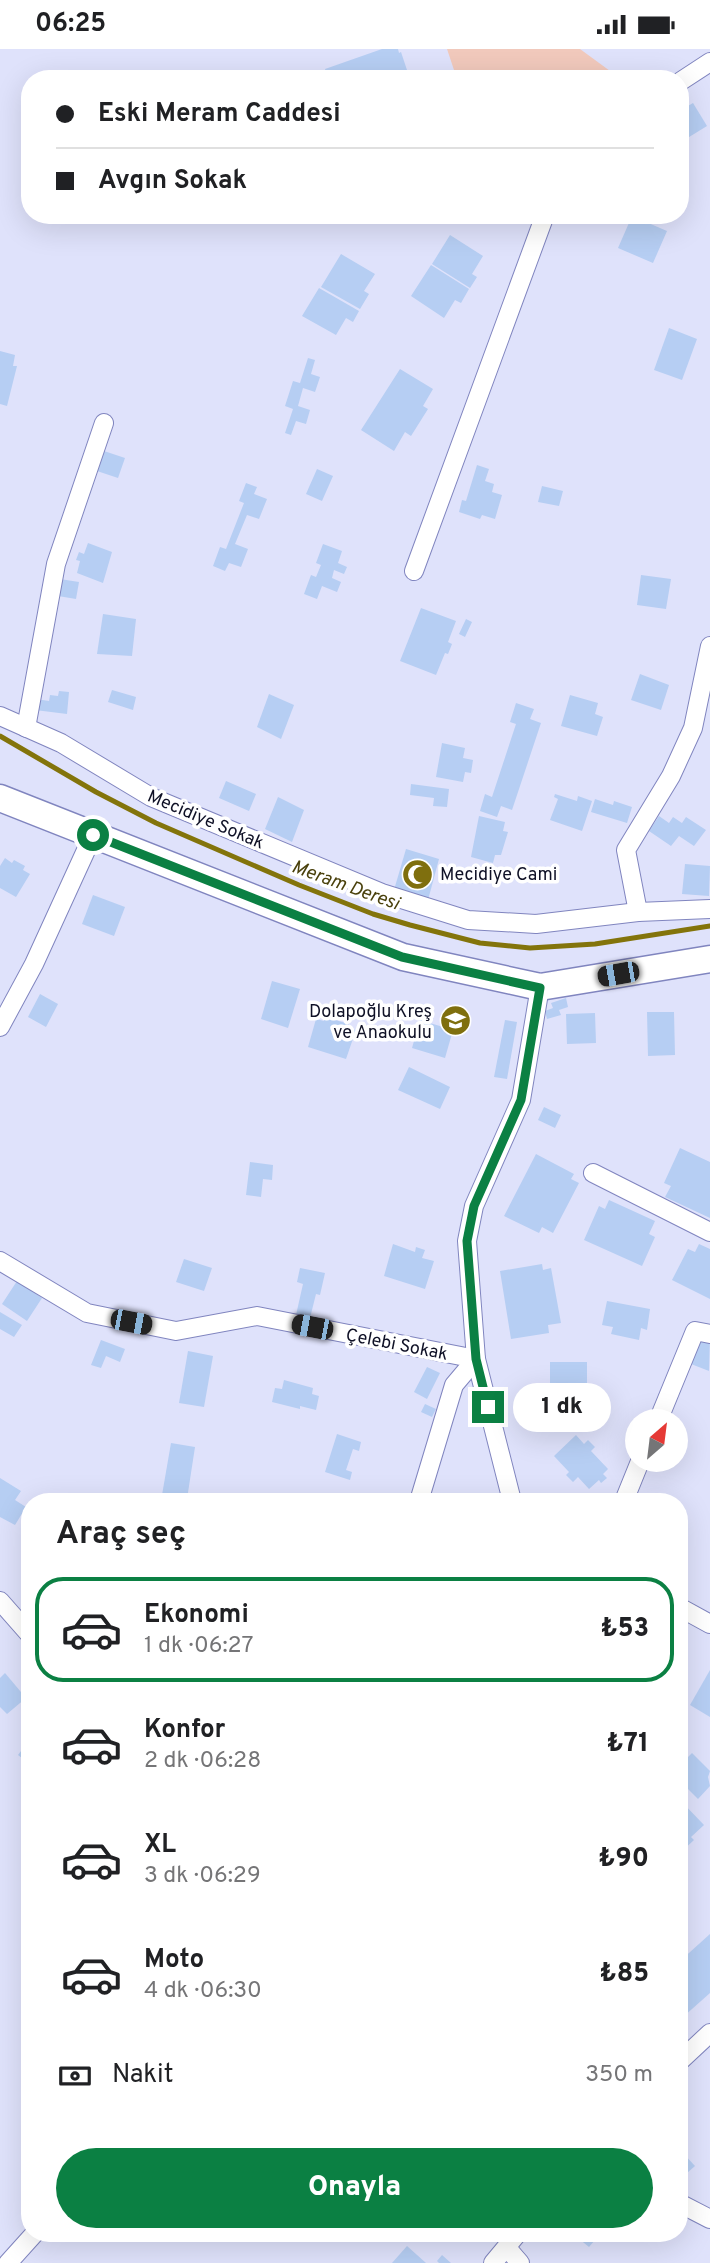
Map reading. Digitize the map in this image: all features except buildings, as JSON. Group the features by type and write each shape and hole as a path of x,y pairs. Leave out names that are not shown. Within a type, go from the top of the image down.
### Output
{"street":[{"path":"689,76 710,62"},
{"path":"414,571 542,224"},
{"path":"26,728 56,564 104,423"},
{"path":"638,912 626,850 671,776 693,728 710,646"},
{"name":"Mecidiye Sokak","path":"0,716 61,743 151,797 382,893 468,920 536,924 638,912 710,909"},
{"path":"0,798 402,957 540,988 710,960"},
{"path":"0,1027 34,964 93,835"},
{"path":"510,1493 476,1359 467,1241 474,1206 521,1100 540,988"},
{"path":"593,1173 710,1232"},
{"name":"Çelebi Sokak","path":"0,1261 87,1313 100,1316 176,1331 257,1316 476,1359"},
{"path":"663,1409 703,1333"},
{"path":"421,1493 454,1385 476,1359"},
{"path":"627,1493 636,1472"},
{"path":"0,1601 21,1625"},
{"path":"688,1612 710,1624"},
{"path":"688,2054 710,2033"},
{"path":"688,2208 710,2219"},
{"path":"8,2263 27,2242"},
{"path":"493,2263 511,2242"},
{"path":"507,2248 520,2263"}],"shaded area":[{"path":"447,49 580,49 609,70 454,70"}],"waterway":[{"name":"Meram Deresi","path":"0,736 96,792 156,823 299,885 373,914 410,925 480,943 530,948 595,944 710,926"}],"place":[{"name":"Mecidiye Cami","path":"417,874"},
{"name":"Dolapoğlu Kreş ve Anaokulu","path":"455,1021"}],"route":[{"path":"93,835 402,957 540,988 521,1100 474,1206 467,1241 476,1359 488,1407"}]}
